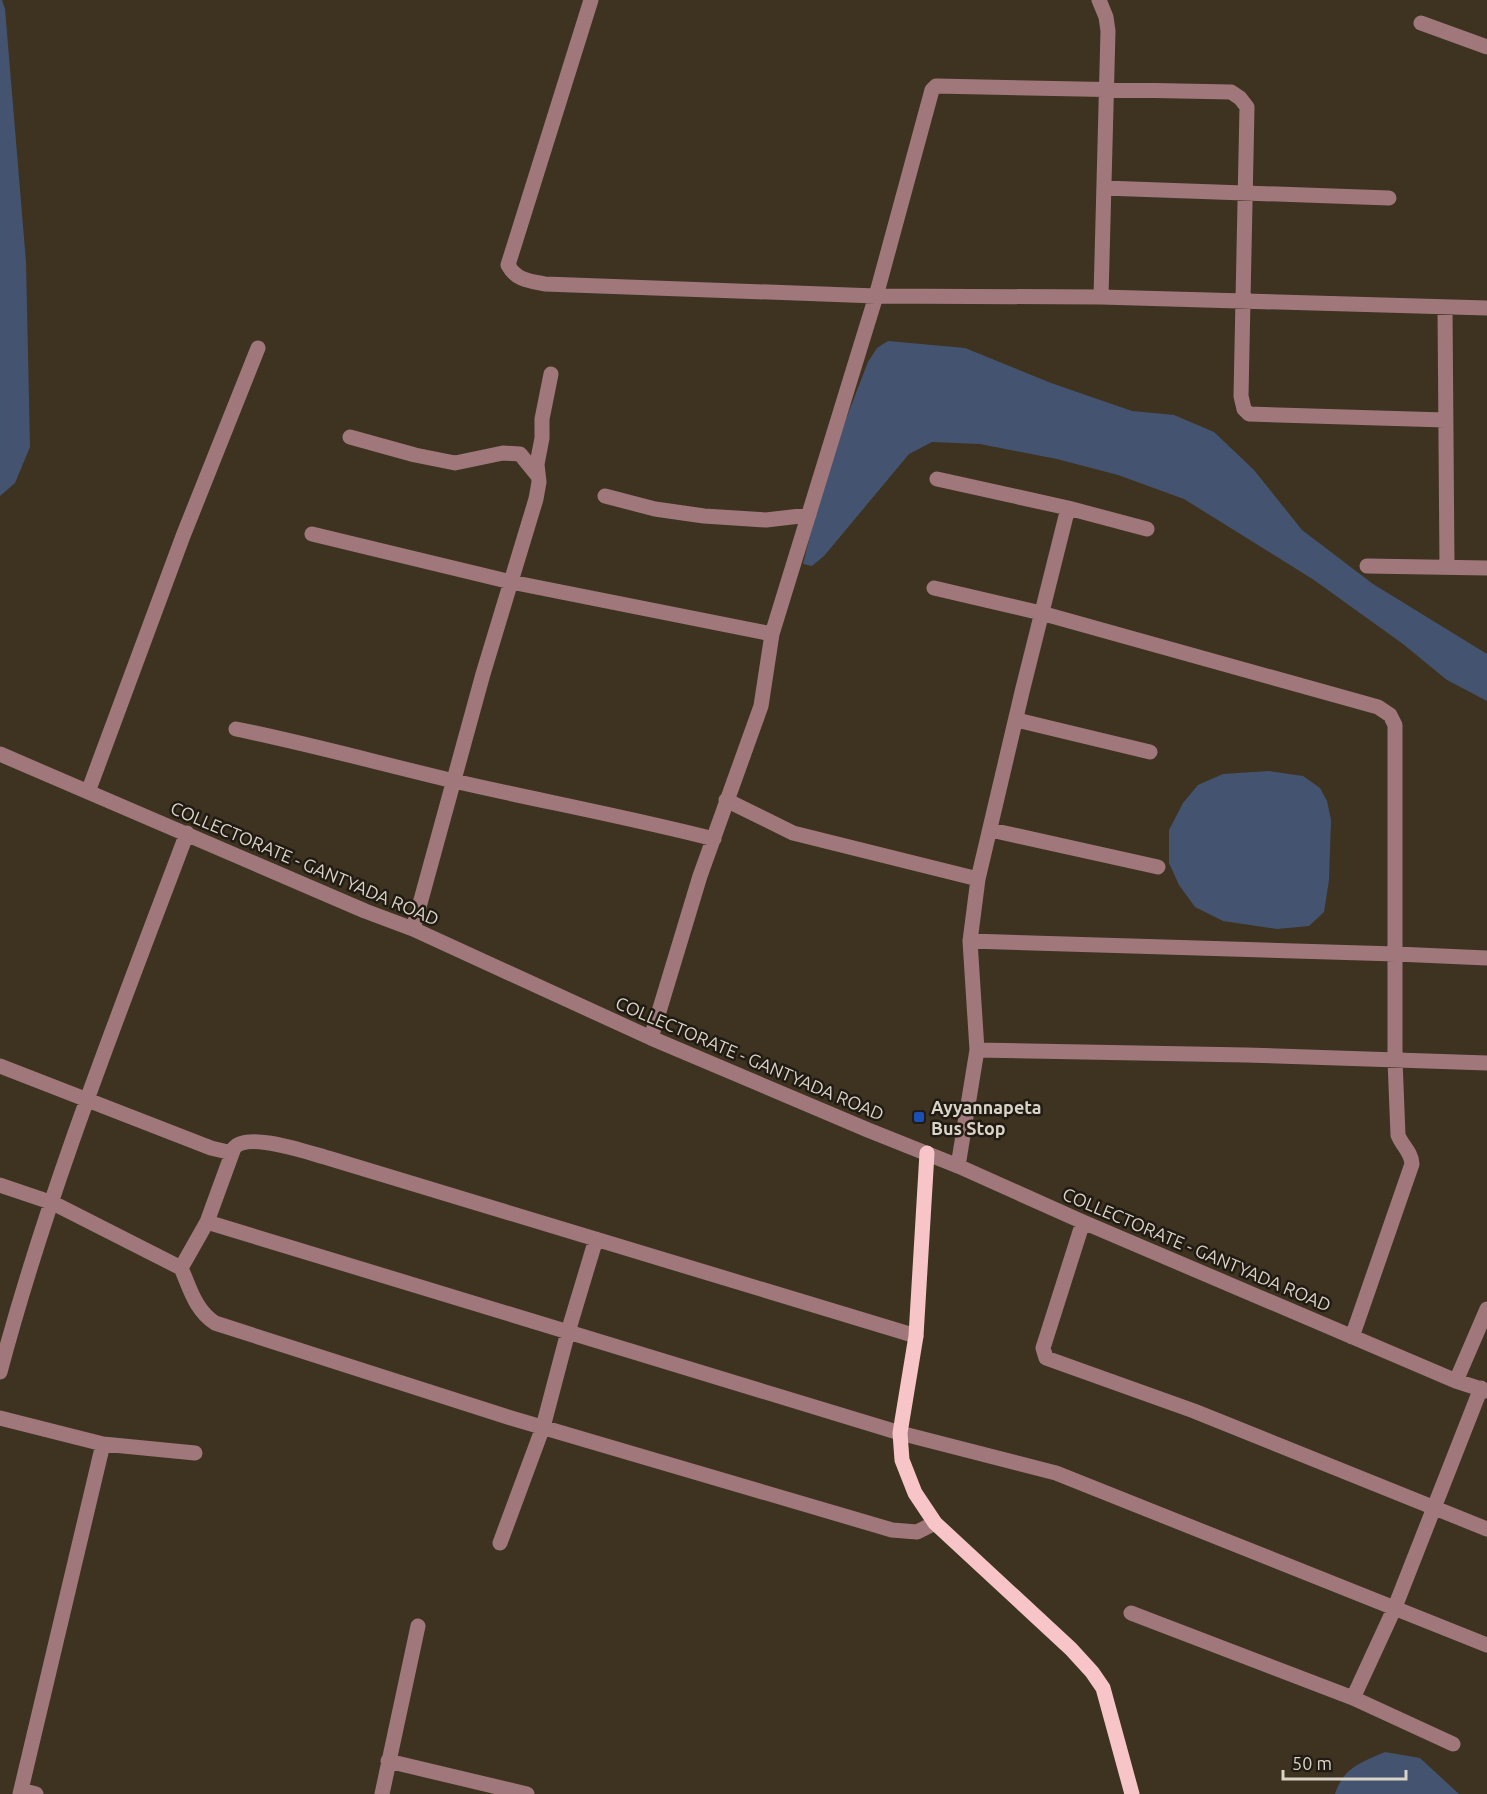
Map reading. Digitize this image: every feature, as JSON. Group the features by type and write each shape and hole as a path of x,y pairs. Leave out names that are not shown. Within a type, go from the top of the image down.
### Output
{"main road":[{"path":"927,1153 916,1336 900,1433 902,1460 907,1477 935,1523 1092,1671 1103,1688 1109,1706 1132,1794"}],"street":[{"path":"591,0 508,265 512,273 521,279 545,284 876,296 1101,297 1487,308"},
{"path":"1099,0 1106,17 1108,31 1101,297"},
{"path":"1421,23 1487,47"},
{"path":"651,1038 700,876 761,706 772,634 876,296 936,86 1231,92 1247,107 1241,396 1244,409 1250,414 1445,420"},
{"path":"1104,188 1389,198"},
{"path":"1445,307 1447,567"},
{"path":"88,792 183,536 258,348"},
{"path":"413,929 453,781 536,499 542,419 551,374"},
{"path":"350,437 393,450 454,463 503,453 520,454 538,476"},
{"path":"937,479 1068,508 1147,529"},
{"path":"605,496 655,509 704,516 766,520 809,515"},
{"path":"958,1166 977,1050 970,941 978,879 1068,508"},
{"path":"312,534 511,582 772,634"},
{"path":"1367,566 1487,568"},
{"path":"934,588 1041,614 1378,707 1390,715 1395,725 1395,1060 1398,1135 1401,1143 1410,1152 1412,1164 1352,1337"},
{"path":"1017,720 1150,752"},
{"path":"236,729 308,744 453,781 669,827 714,839"},
{"name":"COLLECTORATE - GANTYADA ROAD","path":"0,754 365,911 413,929 651,1038 958,1166 1083,1222 1456,1381 1484,1390"},
{"path":"726,800 793,833 978,879"},
{"path":"991,830 1158,867"},
{"path":"0,1372 23,1286 87,1100 187,833"},
{"path":"970,941 1487,958"},
{"path":"977,1050 1246,1055 1487,1063"},
{"path":"0,1066 211,1148 232,1153"},
{"path":"181,1268 207,1222 237,1144 245,1141 261,1141 328,1158 916,1336"},
{"path":"0,1185 53,1203 181,1268 197,1305 215,1323 543,1427 892,1530 917,1532 935,1523"},
{"path":"207,1222 900,1433 1056,1473 1487,1645"},
{"path":"1083,1222 1043,1348 1046,1358 1194,1411 1487,1528"},
{"path":"500,1543 543,1427 596,1239"},
{"path":"1456,1381 1487,1309"},
{"path":"1353,1698 1395,1607 1434,1507 1484,1390"},
{"path":"0,1418 103,1443 195,1453"},
{"path":"36,1794 20,1792 103,1443"},
{"path":"1131,1614 1353,1698 1454,1744"},
{"path":"382,1794 418,1626"},
{"path":"388,1761 527,1794"}],"water":[{"path":"0,0 5,9 26,262 30,447 15,483 0,496"},
{"path":"888,341 965,348 1051,383 1132,411 1174,415 1214,432 1254,470 1302,530 1373,584 1487,654 1487,701 1447,680 1403,644 1314,580 1184,499 1118,475 1057,459 980,444 932,442 909,454 824,556 812,566 803,564 822,487 837,442 868,362 877,348"},
{"path":"1269,771 1303,776 1320,788 1327,801 1331,820 1329,880 1324,912 1309,926 1277,929 1223,921 1195,907 1179,885 1169,863 1169,830 1183,803 1198,785 1223,774"},
{"path":"1385,1752 1420,1758 1459,1794 1335,1794 1348,1772"}],"place":[{"name":"Ayyannapeta Bus Stop","path":"919,1117"}]}
